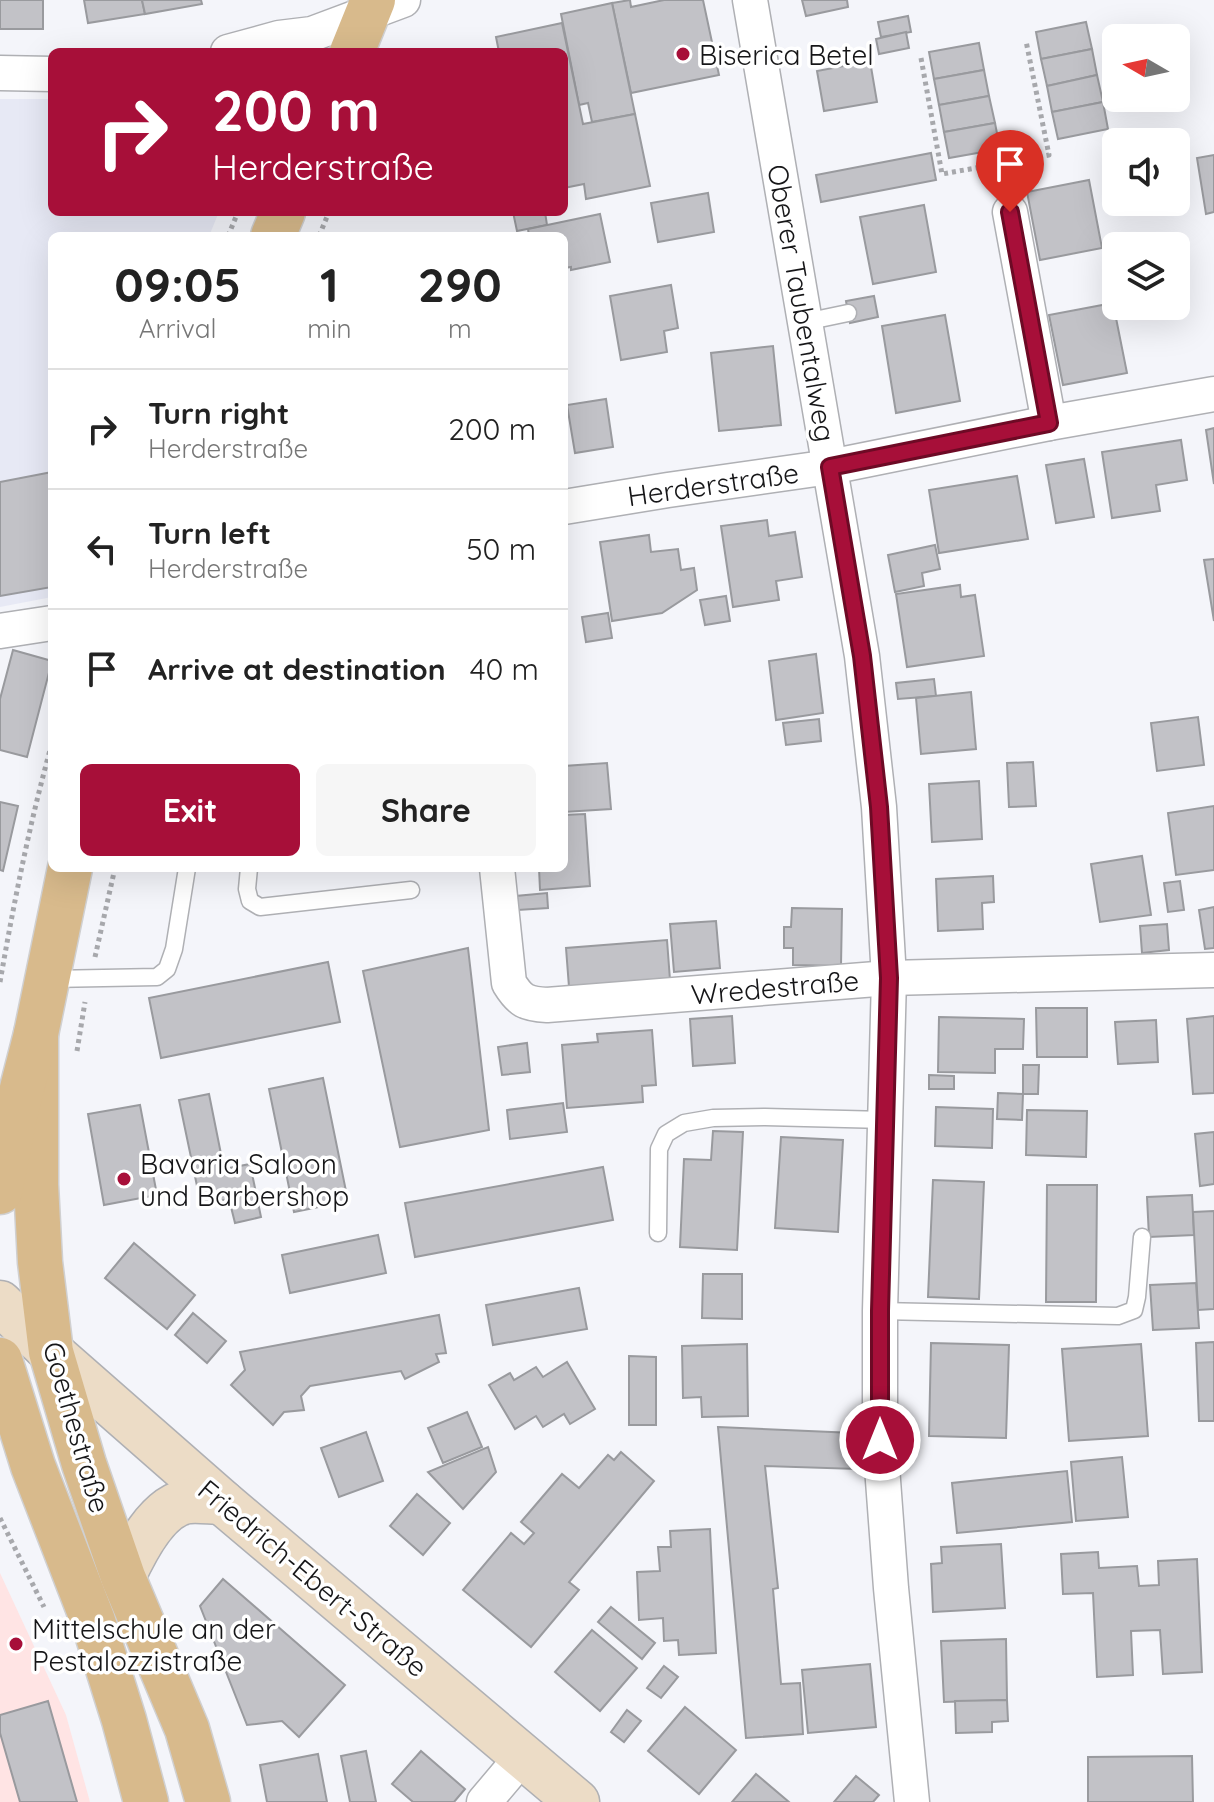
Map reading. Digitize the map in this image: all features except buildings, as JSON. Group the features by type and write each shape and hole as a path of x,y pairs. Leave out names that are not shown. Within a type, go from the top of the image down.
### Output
{"main road":[{"name":"Goethestraße","path":"0,1192 10,1106 36,1034 69,978 70,872"},
{"name":"Goethestraße","path":"36,1034 36,1185 40,1262 51,1352 84,1464 123,1577 187,1729 208,1802"},
{"name":"Goethestraße","path":"0,1360 33,1466 93,1621 146,1802"}],"street":[{"name":"Oberer Taubentalweg","path":"750,0 862,656 879,807 889,978 880,1311 880,1440 912,1802"},
{"path":"243,48 374,17"},
{"path":"0,73 48,74"},
{"path":"1010,212 1049,423"},
{"name":"Herderstraße","path":"568,506 830,467 1214,394"},
{"path":"0,631 48,624"},
{"name":"Wredestraße","path":"497,872 509,983 518,997 531,1004 889,978 1214,970"},
{"name":"Friedrich-Ebert-Straße","path":"0,1303 51,1352 222,1502 577,1802"},
{"name":"Friedrich-Ebert-Straße","path":"0,1340 51,1352"},
{"path":"123,1577 138,1544 161,1516 185,1501 222,1502"},
{"path":"484,1802 522,1757"}],"lane":[{"path":"805,322 848,313"},
{"path":"69,978 157,977 167,969 174,949 186,872"},
{"path":"249,872 247,889 250,901 260,907 411,890"},
{"path":"658,1233 659,1149 666,1134 684,1123 713,1118 765,1117 885,1120"},
{"path":"880,1311 1118,1316 1134,1310 1142,1237"}],"path":[{"path":"921,58 942,174 1049,155 1026,41"},
{"path":"0,982 48,757"},
{"path":"75,1063 69,978 113,872"},
{"path":"0,1518 45,1609"}],"shaded area":[{"path":"0,99 48,99 48,216 217,216 211,232 48,232 48,598 0,607"},
{"name":"Mittelschule an der Pestalozzistraße","path":"0,1573 66,1715 90,1802 0,1802"}],"place":[{"name":"Biserica Betel","path":"683,54"},
{"name":"Bavaria Saloon und Barbershop","path":"124,1179"},
{"name":"Mittelschule an der Pestalozzistraße","path":"16,1644"}],"route":[{"path":"880,1440 880,1311 889,978 879,807 862,656 830,467 1049,423 1010,212"}]}
